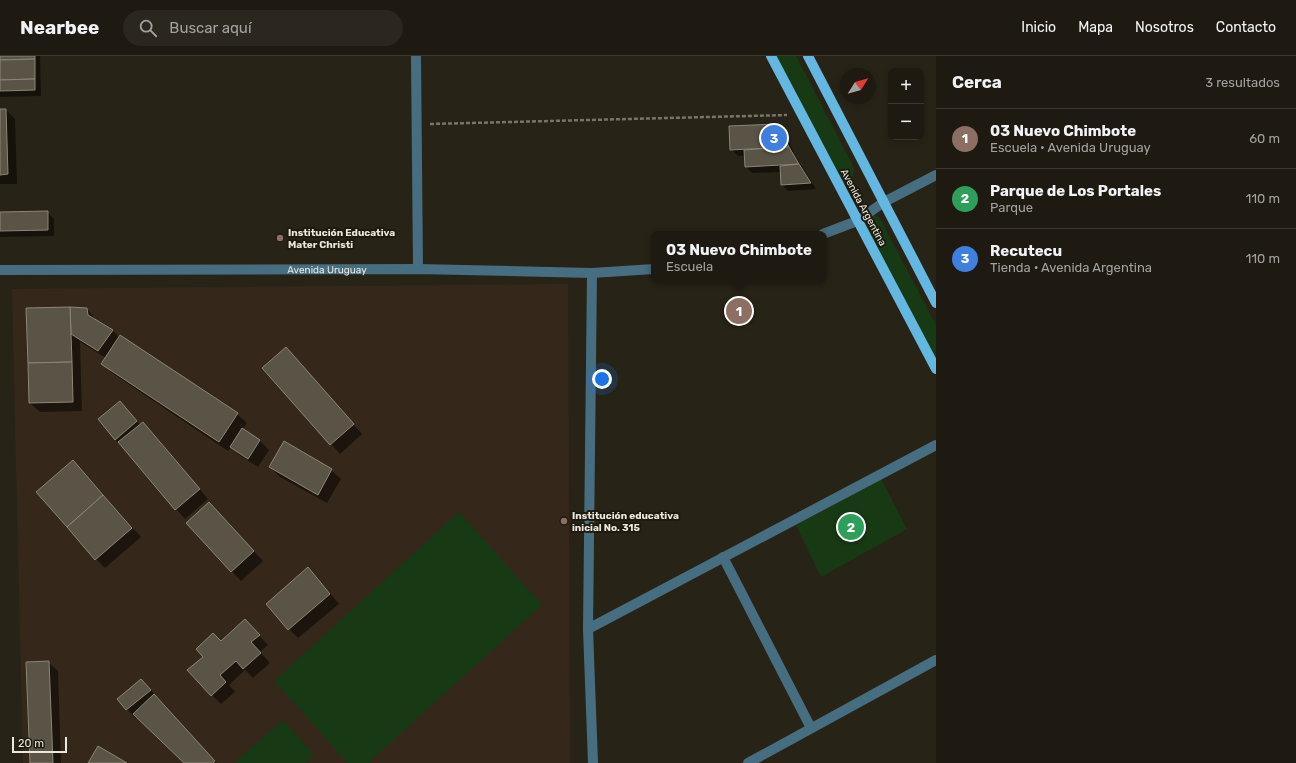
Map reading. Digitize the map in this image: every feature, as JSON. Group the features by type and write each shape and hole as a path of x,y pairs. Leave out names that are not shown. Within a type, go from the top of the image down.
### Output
{"main road":[{"name":"Avenida Argentina","path":"771,56 936,369"},
{"name":"Avenida Argentina","path":"808,56 936,303"}],"street":[{"path":"416,56 418,269"},
{"path":"827,232 857,221 884,202 936,175"},
{"name":"Avenida Uruguay","path":"0,270 418,269 592,273 651,269"},
{"path":"592,273 588,629 593,763"},
{"path":"588,629 936,445"},
{"path":"723,557 811,728"},
{"path":"748,763 936,660"}],"path":[{"path":"416,125 802,115"}],"shaded area":[{"path":"568,284 570,763 23,763 12,289"}],"green space":[{"path":"771,56 796,56 854,168 852,186 836,180"},
{"path":"866,214 879,217 936,325 936,369 862,229"},
{"path":"881,479 907,529 821,577 796,525"},
{"path":"459,512 542,605 368,763 348,763 274,681"},
{"path":"283,720 314,755 305,763 234,763"}],"building":[{"path":"0,56 35,56 35,59 0,60"},
{"path":"35,59 35,79 0,80 0,60"},
{"path":"35,79 35,90 0,91 0,80"},
{"path":"0,109 6,109 8,174 0,175"},
{"path":"778,124 789,147 730,150 729,126"},
{"path":"789,147 799,164 745,167 744,150"},
{"path":"799,164 811,183 781,185 780,166"},
{"path":"48,211 48,230 0,231 0,212"},
{"path":"70,307 87,308 88,315 113,330 98,351 71,334"},
{"path":"70,307 72,362 28,363 26,308"},
{"path":"120,335 238,413 219,442 101,364"},
{"path":"286,347 354,424 330,445 262,368"},
{"path":"72,362 73,402 29,403 28,363"},
{"path":"120,401 137,421 115,440 98,419"},
{"path":"143,422 200,489 175,510 118,442"},
{"path":"242,428 260,440 248,459 230,447"},
{"path":"284,441 332,469 318,495 269,467"},
{"path":"73,460 103,495 67,527 36,492"},
{"path":"103,495 132,528 95,560 67,527"},
{"path":"209,502 254,551 231,572 186,523"},
{"path":"308,567 330,594 288,630 266,604"},
{"path":"245,619 260,635 251,642 261,653 243,669 236,661 220,675 226,682 211,696 187,670 203,657 196,649 213,633 221,641"},
{"path":"49,661 53,763 30,763 26,662"},
{"path":"141,679 151,690 126,710 117,699"},
{"path":"154,694 215,761 213,763 184,763 133,714"},
{"path":"98,746 127,763 88,763"}],"place":[{"name":"Recutecu","path":"774,138"},
{"name":"Institución Educativa Mater Christi","path":"280,238"},
{"name":"03 Nuevo Chimbote","path":"739,311"},
{"name":"Institución educativa inicial No. 315","path":"564,521"},
{"name":"Parque de Los Portales","path":"851,527"}]}
